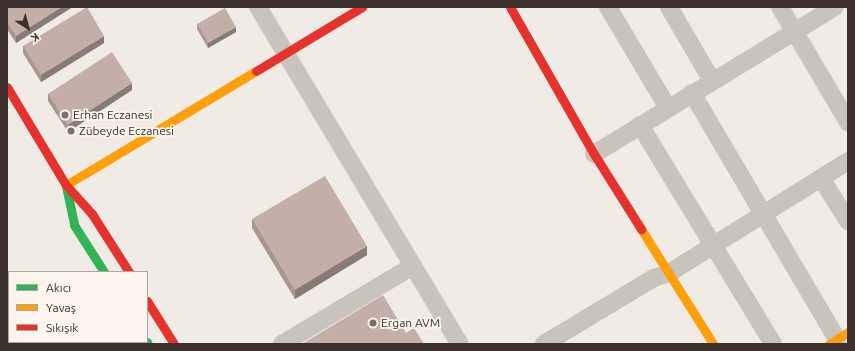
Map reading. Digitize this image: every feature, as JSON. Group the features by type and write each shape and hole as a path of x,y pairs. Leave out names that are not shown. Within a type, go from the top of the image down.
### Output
{"street":[{"path":"258,7 460,344"},
{"path":"66,185 362,7"},
{"path":"510,7 594,154 714,344"},
{"path":"608,7 668,108"},
{"path":"669,7 712,81"},
{"path":"780,7 848,122"},
{"path":"594,154 835,7"},
{"path":"7,87 13,109 66,185 92,214 128,271"},
{"path":"692,93 762,214 838,338"},
{"path":"640,125 773,344"},
{"path":"544,344 654,278 669,273 848,161"},
{"path":"821,178 848,220"},
{"path":"66,185 74,225 103,271"},
{"path":"282,344 413,266"},
{"path":"148,303 174,344"}],"building":[{"path":"7,7 62,7 16,36 7,22"},
{"path":"87,7 104,36 41,75 23,46"},
{"path":"225,8 236,27 208,43 197,24"},
{"path":"112,52 132,83 68,125 48,94"},
{"path":"325,176 367,246 295,290 252,219"},
{"name":"Ergan AVM","path":"383,295 406,333 414,328 424,344 302,344"}],"traffic: fast":[{"path":"66,186 74,225 103,271"}],"traffic: slow":[{"path":"66,185 256,71"},
{"path":"641,229 713,344"},
{"path":"829,344 848,332"}],"traffic: jam":[{"path":"256,71 362,7"},
{"path":"510,7 594,154 641,229"},
{"path":"7,87 66,185 92,214 128,271"},
{"path":"148,303 174,344"}],"place":[{"name":"Erhan Eczanesi","path":"65,115"},
{"name":"Zübeyde Eczanesi","path":"71,131"},
{"name":"Ergan AVM","path":"373,323"}]}
